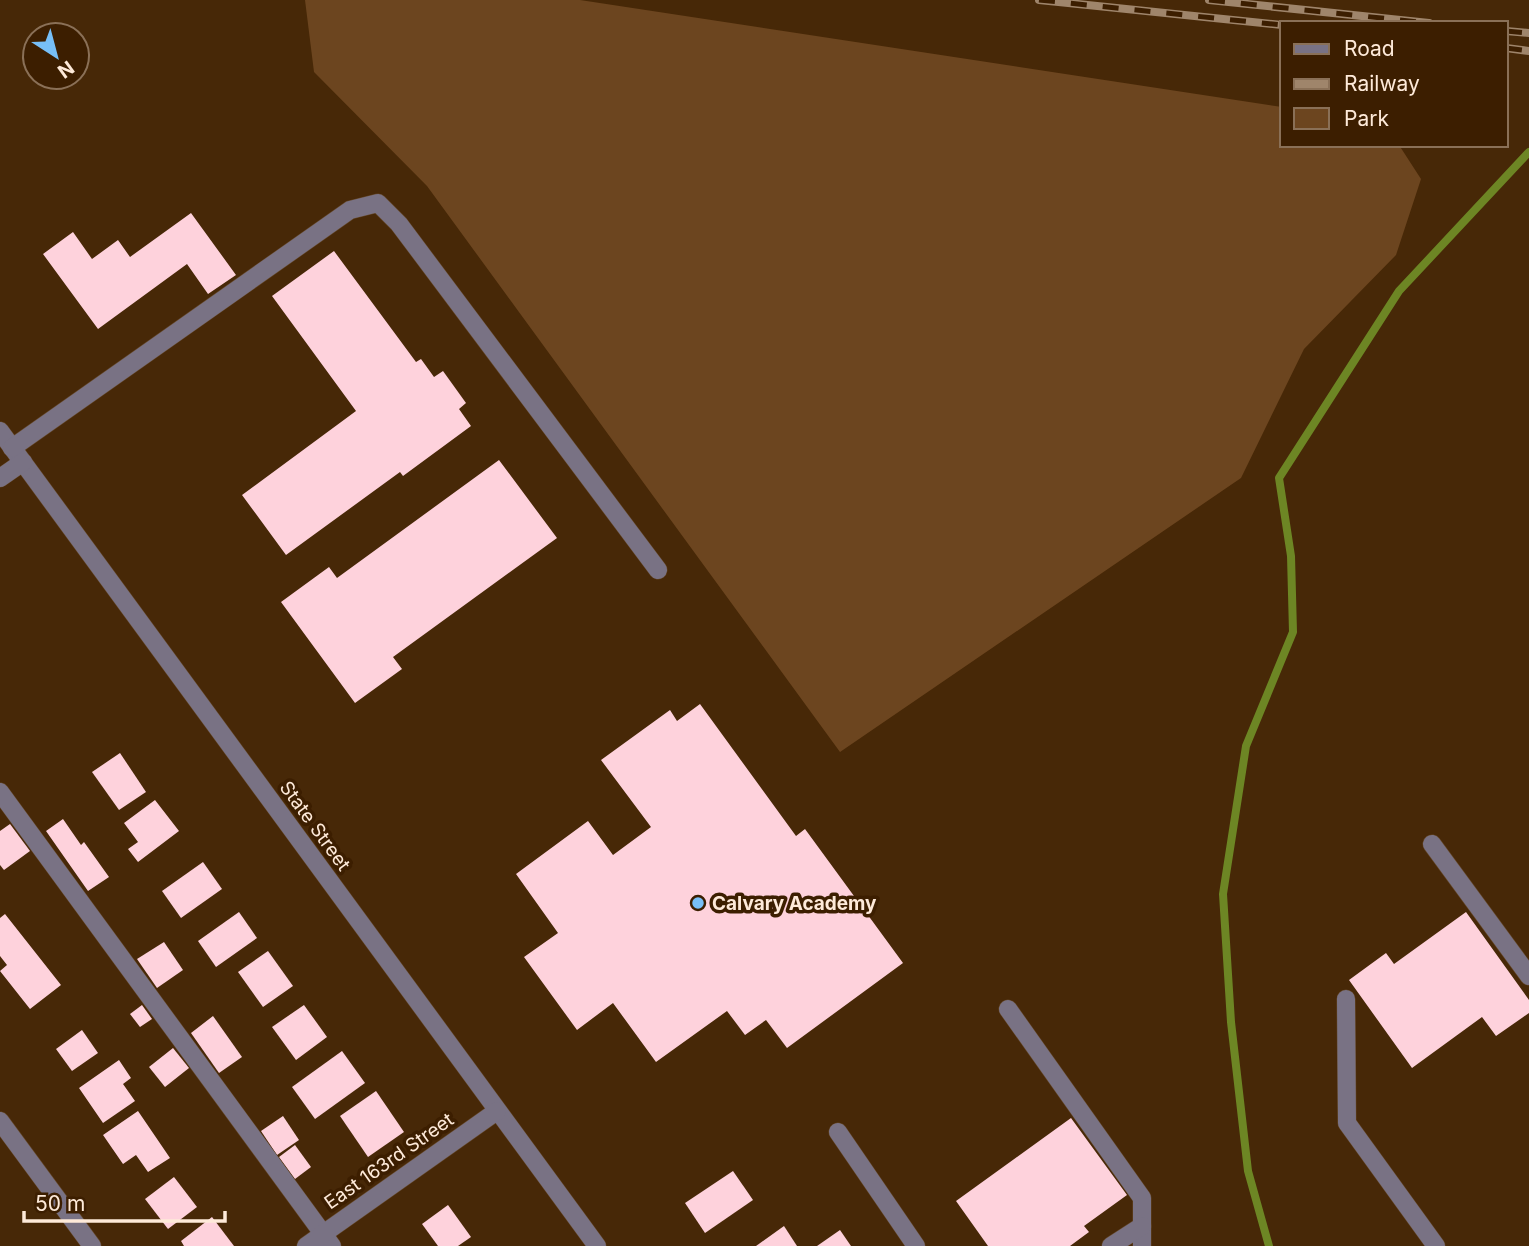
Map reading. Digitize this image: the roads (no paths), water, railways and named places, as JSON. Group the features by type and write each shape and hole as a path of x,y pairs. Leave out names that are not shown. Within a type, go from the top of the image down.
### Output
{"street":[{"path":"0,478 17,455 350,210 378,204 399,224 658,570"},
{"name":"State Street","path":"0,431 597,1246"},
{"path":"0,792 328,1240"},
{"path":"1432,844 1529,976"},
{"path":"1346,999 1347,1123 1436,1246"},
{"path":"1008,1009 1142,1198 1142,1246"},
{"name":"East 163rd Street","path":"306,1246 328,1240 498,1111"},
{"path":"0,1121 92,1246"},
{"path":"838,1132 916,1246"},
{"path":"1111,1246 1142,1226"}],"waterway":[{"path":"1269,1246 1248,1171 1231,1022 1223,894 1246,746 1293,632 1291,556 1279,478 1399,291 1529,152"}],"railway":[{"path":"1039,0 1280,25"},
{"path":"1209,0 1410,21"},
{"path":"1508,31 1529,33"},
{"path":"1508,48 1529,51"}],"place":[{"name":"Calvary Academy","path":"698,903"}]}
